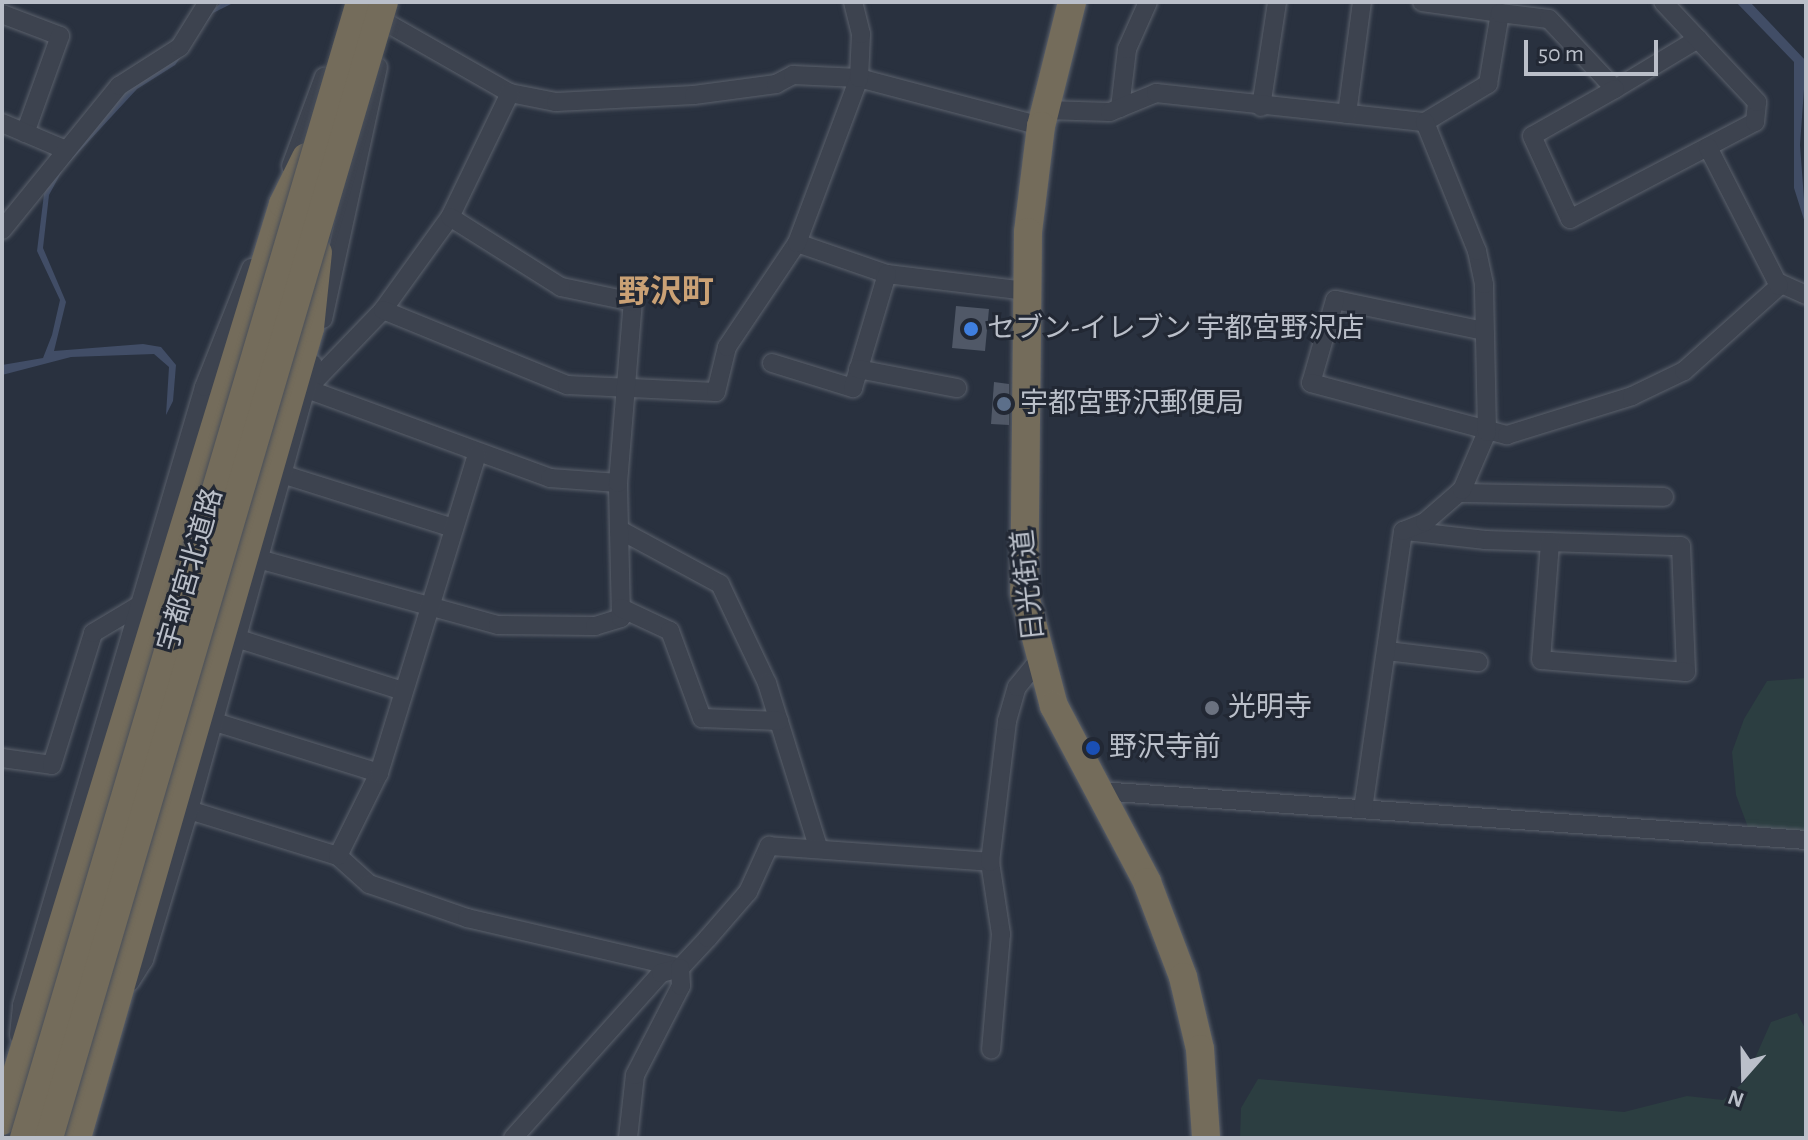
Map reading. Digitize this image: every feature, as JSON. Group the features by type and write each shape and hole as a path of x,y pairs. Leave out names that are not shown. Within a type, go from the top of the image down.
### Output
{"highway":[{"name":"宇都宮北道路","path":"24,1138 360,2"},
{"name":"日光街道","path":"1072,2 1043,118 1025,291 1021,552 1038,661 1060,719 1147,882 1183,977 1200,1049 1206,1138"},
{"name":"宇都宮北道路","path":"49,1138 321,219 386,12"},
{"path":"2,1121 63,931 283,204 328,108"},
{"path":"77,1138 310,328 321,219"}],"street":[{"path":"2,230 119,86 180,47 208,2"},
{"path":"13,1085 22,1005 204,387 350,2 386,12 510,93 556,102 611,102 776,84 793,75 859,78 1043,118 1120,108 1156,93 1261,107 1425,122 1488,84 1500,13"},
{"path":"114,1008 144,960 262,560 307,389 386,12 394,2"},
{"path":"383,310 567,385 716,392 727,347 797,243 859,78 861,34 853,2"},
{"path":"1120,108 1127,49 1148,2"},
{"path":"1261,107 1277,2"},
{"path":"1347,114 1362,2"},
{"path":"1422,2 1549,19 1615,89"},
{"path":"1663,2 1698,39 1757,102 1755,122 1570,219 1532,136 1698,39"},
{"path":"2,14 60,36 25,133"},
{"path":"307,389 383,310 450,217 510,93"},
{"path":"1403,531 1425,522 1459,493 1487,432 1484,331 1477,251 1425,122"},
{"path":"2,123 66,150"},
{"path":"1484,331 1335,300 1311,383 1507,435 1632,396 1684,371 1779,286 1708,147"},
{"path":"262,560 427,609 498,625 595,626 621,618 618,483 623,389 633,302 561,287 450,217"},
{"path":"797,243 887,274 1025,291"},
{"path":"772,363 853,388 887,274"},
{"path":"1777,282 1806,295"},
{"path":"858,369 957,388"},
{"path":"307,389 477,455 550,478 618,483"},
{"path":"338,856 379,773 427,609 477,455"},
{"path":"285,475 453,528"},
{"path":"1459,493 1664,497"},
{"path":"620,530 720,584 767,683 818,847"},
{"path":"1403,531 1550,542 1681,546 1686,672 1541,660 1550,542"},
{"path":"1363,809 1403,531"},
{"path":"2,758 52,765 93,633 140,605"},
{"path":"621,608 670,631 702,718 779,721"},
{"path":"239,639 403,691"},
{"path":"1387,651 1478,662"},
{"path":"991,1050 1001,934 990,862 1007,721 1017,687 1038,661"},
{"path":"215,722 379,773"},
{"path":"1099,791 1806,840"},
{"path":"189,810 338,856 369,884 467,918 680,968"},
{"path":"513,1138 661,973 680,968 748,892 769,846 818,847 990,862"},
{"path":"628,1138 635,1075 681,986 680,968"}],"shaded area":[{"path":"1806,678 1806,834 1749,830 1736,795 1732,752 1744,719 1767,681"},
{"path":"1797,1013 1806,1030 1806,1138 1240,1138 1241,1108 1258,1079 1624,1112 1687,1096 1723,1100 1745,1081 1771,1022"}],"water":[{"path":"222,2 235,2 213,13 175,65 137,89 63,169 49,195 43,248 66,302 54,351 143,344 161,347 176,365 173,401 166,415 169,367 154,354 71,357 2,375 2,365 43,358 52,335 60,300 37,251 44,194 56,170 123,89"},
{"path":"1736,2 1750,2 1806,61 1800,145 1806,226 1794,188 1794,62"}],"building":[{"name":"セブン-イレブン 宇都宮野沢店","path":"956,306 989,309 985,351 952,348"},
{"name":"宇都宮野沢郵便局","path":"994,382 1009,384 1009,425 991,424"}],"place":[{"name":"セブン-イレブン 宇都宮野沢店","path":"971,329"},
{"name":"宇都宮野沢郵便局","path":"1004,404"},
{"name":"光明寺","path":"1212,708"},
{"name":"野沢寺前","path":"1093,748"}],"district":[{"name":"野沢町","path":"666,292"}]}
